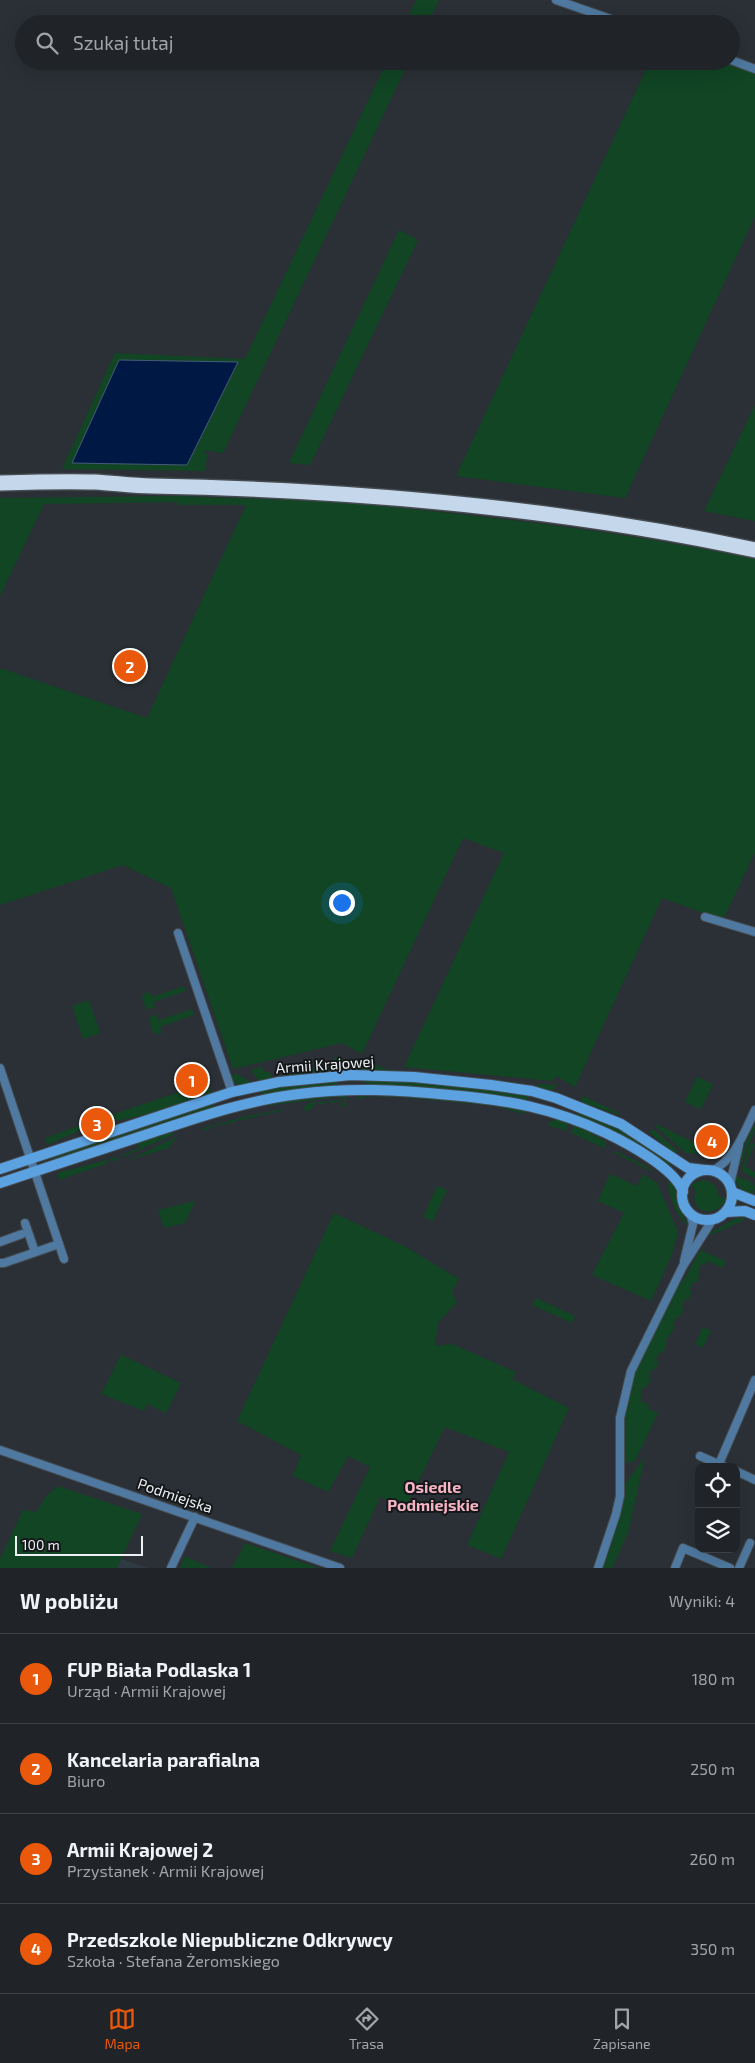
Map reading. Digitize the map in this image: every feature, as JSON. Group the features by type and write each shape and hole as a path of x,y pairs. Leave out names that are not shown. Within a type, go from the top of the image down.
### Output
{"highway":[{"path":"0,483 94,482 149,486 298,491 456,504 585,520 755,550"},
{"path":"0,493 149,486"}],"street":[{"path":"556,0 599,15"},
{"path":"740,63 755,69"},
{"path":"705,917 755,932"},
{"path":"178,933 236,1105"},
{"path":"0,1068 64,1259"},
{"path":"351,1075 352,1089"},
{"name":"Armii Krajowej","path":"0,1169 232,1092 279,1082 351,1075 407,1077 532,1091 556,1098 621,1124 688,1168 696,1171 709,1170"},
{"name":"Armii Krajowej","path":"0,1184 236,1105 300,1094 352,1089 490,1099 550,1110 592,1126 631,1146 670,1174 679,1182 683,1192"},
{"path":"726,1212 732,1201 731,1188 740,1144 755,1110"},
{"path":"683,1266 693,1224 690,1213 684,1203 683,1192 689,1179 696,1173 709,1170 725,1162 740,1144"},
{"path":"709,1170 722,1175 731,1188 755,1201"},
{"path":"598,1568 620,1496 618,1436 626,1387 631,1371 683,1266 713,1220 726,1212 745,1211 755,1215"},
{"path":"690,1213 700,1219 713,1220"},
{"path":"25,1222 35,1252"},
{"path":"0,1242 22,1234"},
{"path":"0,1263 59,1244"},
{"path":"723,1463 755,1380"},
{"name":"Podmiejska","path":"0,1450 340,1568"},
{"path":"700,1456 717,1463"},
{"path":"740,1473 755,1480"},
{"path":"171,1568 195,1517"},
{"path":"739,1568 750,1542"},
{"path":"675,1568 683,1548 730,1568"}],"shaded area":[{"path":"121,1559 148,1568 117,1568"}],"green space":[{"path":"416,0 439,0 432,15 409,15"},
{"path":"740,68 755,73 755,216 625,498 456,476 646,70 740,70"},
{"path":"383,70 405,70 223,453 203,450 207,455 205,471 62,469 115,353 245,359"},
{"path":"399,230 418,240 310,465 289,463"},
{"path":"755,405 755,521 704,511"},
{"path":"180,496 338,503 437,512 619,535 755,559 755,852 723,920 662,898 575,1087 556,1076 553,1081 404,1067 504,853 463,838 362,1054 342,1043 233,1069 171,888 123,865 0,905 0,668 147,718 246,505 177,505 177,502 44,504 0,596 0,498"},
{"path":"184,986 186,991 153,1002 155,1008 146,1009 142,997 145,993 150,992 152,997"},
{"path":"89,1000 100,1033 83,1039 72,1006"},
{"path":"192,1009 194,1015 160,1027 162,1033 157,1034 153,1032 149,1020 150,1017 157,1014 159,1020"},
{"path":"338,1057 346,1064 344,1069 338,1072 259,1081 252,1072 253,1069 262,1067 264,1072 270,1072 272,1078 335,1064 334,1058"},
{"path":"363,1061 385,1069 405,1072 363,1071 357,1068 355,1063"},
{"path":"237,1074 250,1083 241,1084 234,1082 231,1076"},
{"path":"697,1077 713,1084 701,1109 685,1102"},
{"path":"364,1080 487,1089 528,1096 527,1100 453,1090 375,1085 365,1083"},
{"path":"337,1081 337,1084 332,1086 262,1095 261,1090"},
{"path":"206,1083 211,1093 141,1116 115,1121 114,1118 109,1120 108,1116"},
{"path":"559,1083 551,1091 535,1088 538,1084 553,1085"},
{"path":"343,1094 348,1100 338,1097 264,1106 264,1104 301,1098"},
{"path":"361,1094 444,1099 526,1109 524,1114 496,1106 400,1097 368,1096 357,1100"},
{"path":"583,1096 619,1113 619,1115 581,1102"},
{"path":"341,1100 348,1105 341,1107 343,1103 341,1101 339,1103 336,1101 334,1103 327,1102 321,1105 317,1102"},
{"path":"213,1102 214,1107 53,1161 51,1156"},
{"path":"317,1102 310,1110 304,1111 305,1106 309,1103"},
{"path":"283,1109 281,1112 278,1110 277,1113 270,1112 268,1115 265,1113 264,1116 261,1114 255,1118 248,1117 242,1121 239,1119 233,1123 213,1126 207,1130 200,1129 247,1116"},
{"path":"579,1111 621,1129 672,1163 669,1167 601,1125 577,1115"},
{"path":"104,1117 106,1121 99,1123 98,1120 94,1122 95,1124 47,1145 45,1138"},
{"path":"555,1119 569,1122 566,1131 547,1125"},
{"path":"754,1123 755,1129 741,1164 737,1166"},
{"path":"574,1124 606,1142 606,1149 571,1133"},
{"path":"656,1124 712,1151 708,1154 686,1153 655,1126"},
{"path":"653,1129 678,1151 678,1156 650,1133"},
{"path":"167,1132 175,1134 122,1157 122,1155 140,1147 138,1144 149,1138"},
{"path":"178,1136 168,1148 127,1161"},
{"path":"751,1143 755,1144 745,1166 755,1172 755,1178 744,1173 742,1169"},
{"path":"615,1151 648,1167 655,1173 614,1153"},
{"path":"117,1157 118,1159 111,1162 110,1159"},
{"path":"107,1160 108,1163 59,1180 57,1173"},
{"path":"610,1174 637,1186 643,1174 657,1183 678,1232 672,1254 651,1301 592,1275 624,1213 598,1201"},
{"path":"735,1175 751,1182 755,1187 753,1196 740,1188"},
{"path":"671,1180 676,1192 678,1206 688,1225 681,1218 672,1201 668,1185"},
{"path":"702,1180 714,1185 719,1197 726,1198 717,1209 705,1211 699,1209 696,1204 694,1199 696,1191 691,1185"},
{"path":"437,1186 447,1190 433,1221 423,1217"},
{"path":"195,1201 185,1223 164,1228 158,1210"},
{"path":"334,1213 404,1246 459,1279 452,1292 457,1302 438,1323 435,1346 452,1344 516,1372 512,1379 569,1408 501,1559 467,1545 509,1452 445,1427 406,1507 380,1497 352,1558 330,1551 370,1467 348,1456 328,1492 293,1476 301,1455 237,1421"},
{"path":"747,1217 711,1235 708,1234 735,1219"},
{"path":"700,1250 726,1261 723,1268 707,1261 704,1265 701,1264 698,1272 700,1274 696,1283 693,1282 689,1290 692,1292 688,1300 685,1299 681,1307 684,1308 679,1318 676,1317 673,1325 675,1327 665,1342 667,1343 663,1353 660,1352 656,1360 659,1362 655,1370 652,1369 648,1377 651,1378 646,1388 643,1387 640,1395 642,1396 640,1401 649,1405 648,1409 658,1413 635,1461 627,1463 623,1461 623,1416 635,1371 672,1294 686,1276"},
{"path":"536,1298 575,1316 572,1323 532,1305"},
{"path":"703,1327 711,1331 703,1348 695,1344"},
{"path":"121,1355 181,1383 166,1413 147,1404 144,1411 101,1394"},
{"path":"645,1457 628,1533 612,1568 603,1568 619,1518 625,1484"},
{"path":"58,1486 142,1514 117,1568 0,1568 0,1559 23,1510 36,1512 47,1495"},
{"path":"245,1543 318,1568 232,1568"},
{"path":"185,1556 211,1568 180,1568"}],"water":[{"path":"119,360 238,362 187,465 72,463"}],"place":[{"name":"Kancelaria parafialna","path":"130,666"},
{"name":"FUP Biała Podlaska 1","path":"192,1080"},
{"name":"Armii Krajowej 2","path":"97,1124"},
{"name":"Przedszkole Niepubliczne Odkrywcy","path":"712,1141"}],"district":[{"name":"Osiedle Podmiejskie","path":"433,1496"}]}
